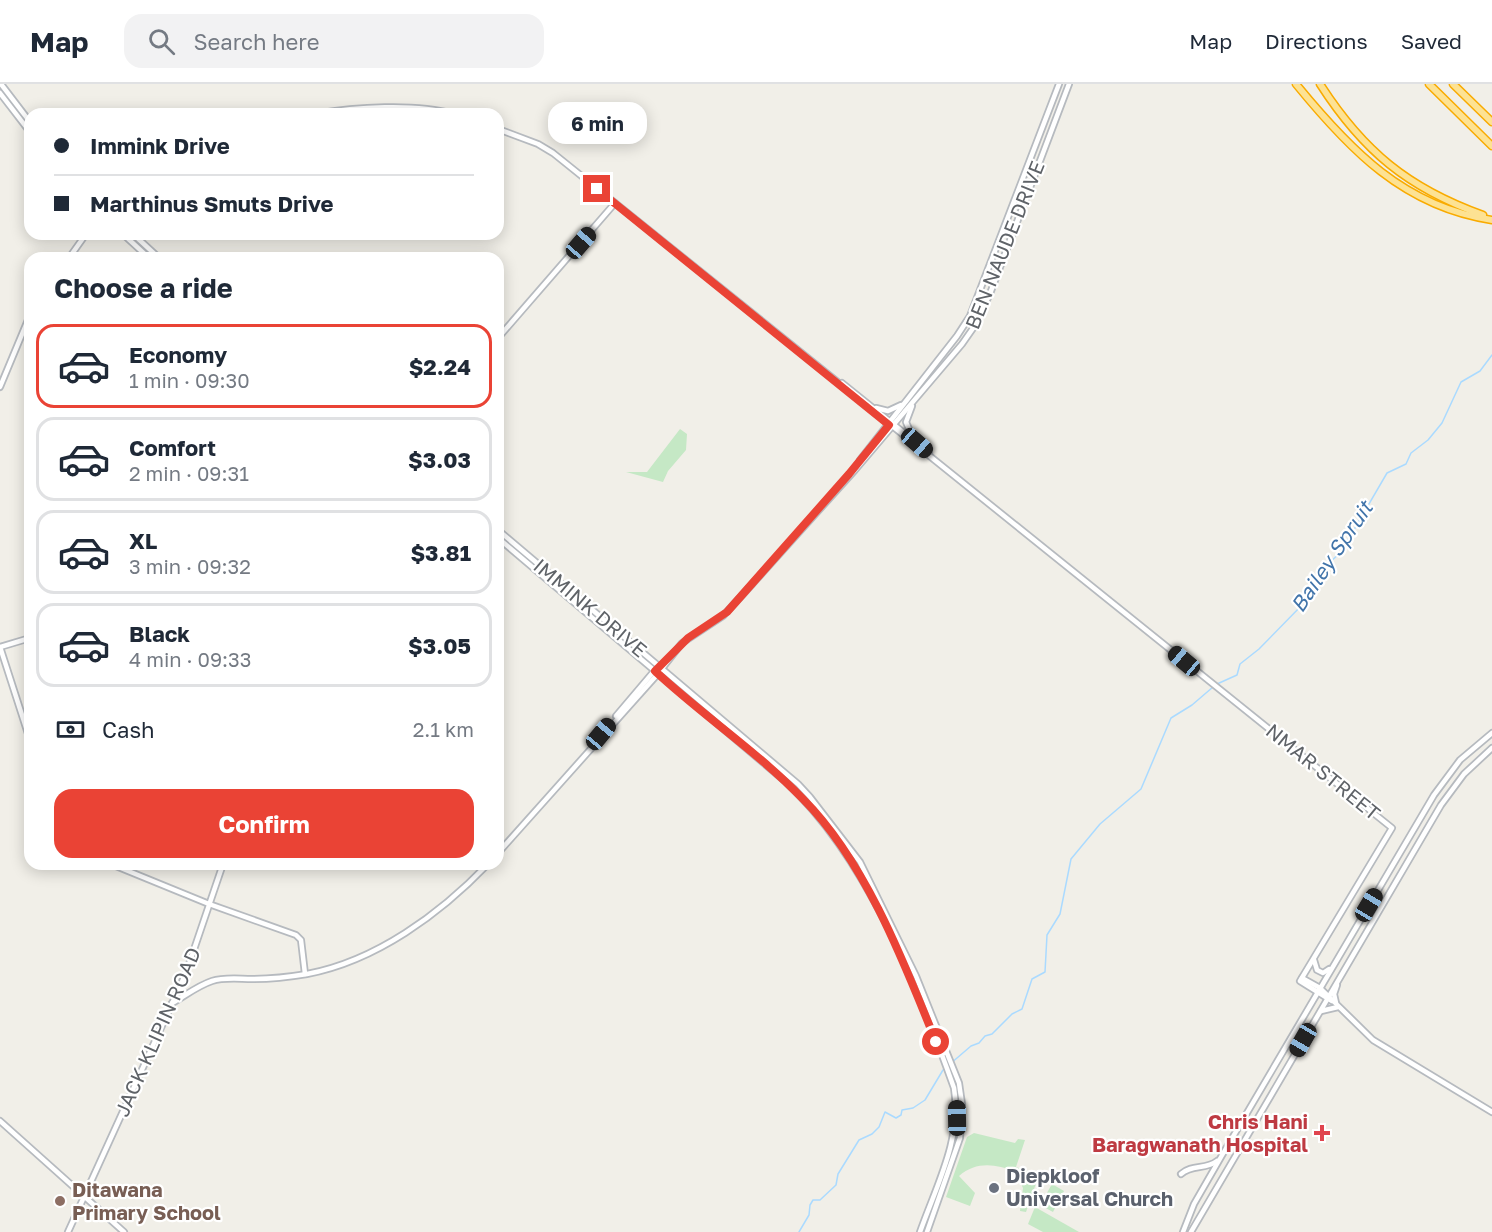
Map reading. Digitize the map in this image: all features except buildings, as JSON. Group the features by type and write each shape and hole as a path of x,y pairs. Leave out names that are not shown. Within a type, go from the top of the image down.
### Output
{"highway":[{"path":"1296,84 1347,144 1386,176 1437,204 1466,215 1492,219"},
{"path":"1320,84 1351,128 1388,165 1435,196 1492,219"},
{"path":"1429,84 1492,146"},
{"path":"1453,84 1492,122"}],"main road":[{"path":"1,84 24,114"},
{"name":"BEN NAUDE DRIVE","path":"504,846 688,638 727,612 849,474 914,396 957,336 976,303 1059,84"},
{"name":"BEN NAUDE DRIVE","path":"914,396 962,344 984,307 1068,84"},
{"path":"0,93 24,124"},
{"path":"356,108 382,108"},
{"path":"504,131 545,147 953,475"},
{"path":"504,331 615,203"},
{"path":"130,240 142,252"},
{"path":"140,240 152,252"},
{"path":"0,387 24,329"},
{"path":"830,376 917,443 953,475"},
{"path":"866,402 883,410 892,411 914,396"},
{"path":"914,396 906,422 908,431 917,443"},
{"name":"NMAR STREET","path":"953,475 1392,828 1301,980"},
{"name":"IMMINK DRIVE","path":"504,535 786,782 805,801 856,869 900,955 942,1055 957,1105 955,1133 920,1232"},
{"name":"IMMINK DRIVE","path":"504,543 798,784 860,862 916,976 946,1048 961,1093 961,1131 927,1232"},
{"path":"24,640 0,647 24,721"},
{"path":"1183,1232 1194,1204 1221,1157 1442,783 1460,760 1492,733"},
{"path":"1191,1232 1318,1012 1329,999 1341,974 1449,793 1467,770 1492,748"},
{"path":"126,870 209,904 296,935 301,942 305,974"},
{"name":"JACK KLIPIN ROAD","path":"68,1232 189,965 221,870"},
{"path":"172,1003 202,985 218,980 266,979 305,974 354,959 420,923 482,870"},
{"path":"1314,957 1315,967 1321,972 1327,971 1334,964"},
{"path":"1337,1006 1334,994 1341,974"},
{"path":"1301,980 1319,990"},
{"path":"1301,980 1319,990 1373,1040 1492,1112"},
{"path":"1310,987 1311,1004"},
{"path":"1318,1012 1337,1006"},
{"path":"0,1121 124,1232"},
{"path":"1181,1174 1190,1169 1211,1166 1221,1157"}],"green space":[{"path":"680,429 687,434 686,450 668,471 663,482 626,472 647,472"},
{"path":"974,1133 1015,1143 1018,1139 1025,1140 1016,1167 1039,1175 1026,1212 1020,1211 1023,1188 1015,1171 1000,1167 979,1166 959,1176 975,1193 970,1206 946,1197 967,1137"},
{"path":"1052,1184 1064,1191 1053,1212 1040,1205"},
{"path":"1035,1207 1079,1232 1043,1232 1028,1224"}],"waterway":[{"name":"Bailey Spruit","path":"1217,684 1237,675 1240,664 1259,649 1303,604 1307,592 1316,584 1329,563 1341,552 1387,473 1406,464 1411,453 1428,440 1442,423 1461,382 1480,371 1492,355"},
{"name":"Bailey Spruit","path":"799,1232 809,1215 813,1200 820,1200 836,1185 838,1174 859,1140 872,1134 879,1127 885,1112 896,1118 901,1115 902,1110 913,1108 925,1100 943,1070 971,1046 992,1034 1012,1014 1022,1009 1032,979 1045,972 1047,935 1060,914 1071,859 1100,824 1141,789 1171,718 1192,705 1213,687"}],"place":[{"name":"Chris Hani Baragwanath Hospital","path":"1322,1133"},
{"name":"Diepkloof Universal Church","path":"994,1188"},
{"name":"Ditawana Primary School","path":"60,1201"}],"route":[{"path":"597,189 889,425 849,474 727,612 688,638 655,671 786,782 805,801 838,843 856,869 900,955 936,1042"}]}
